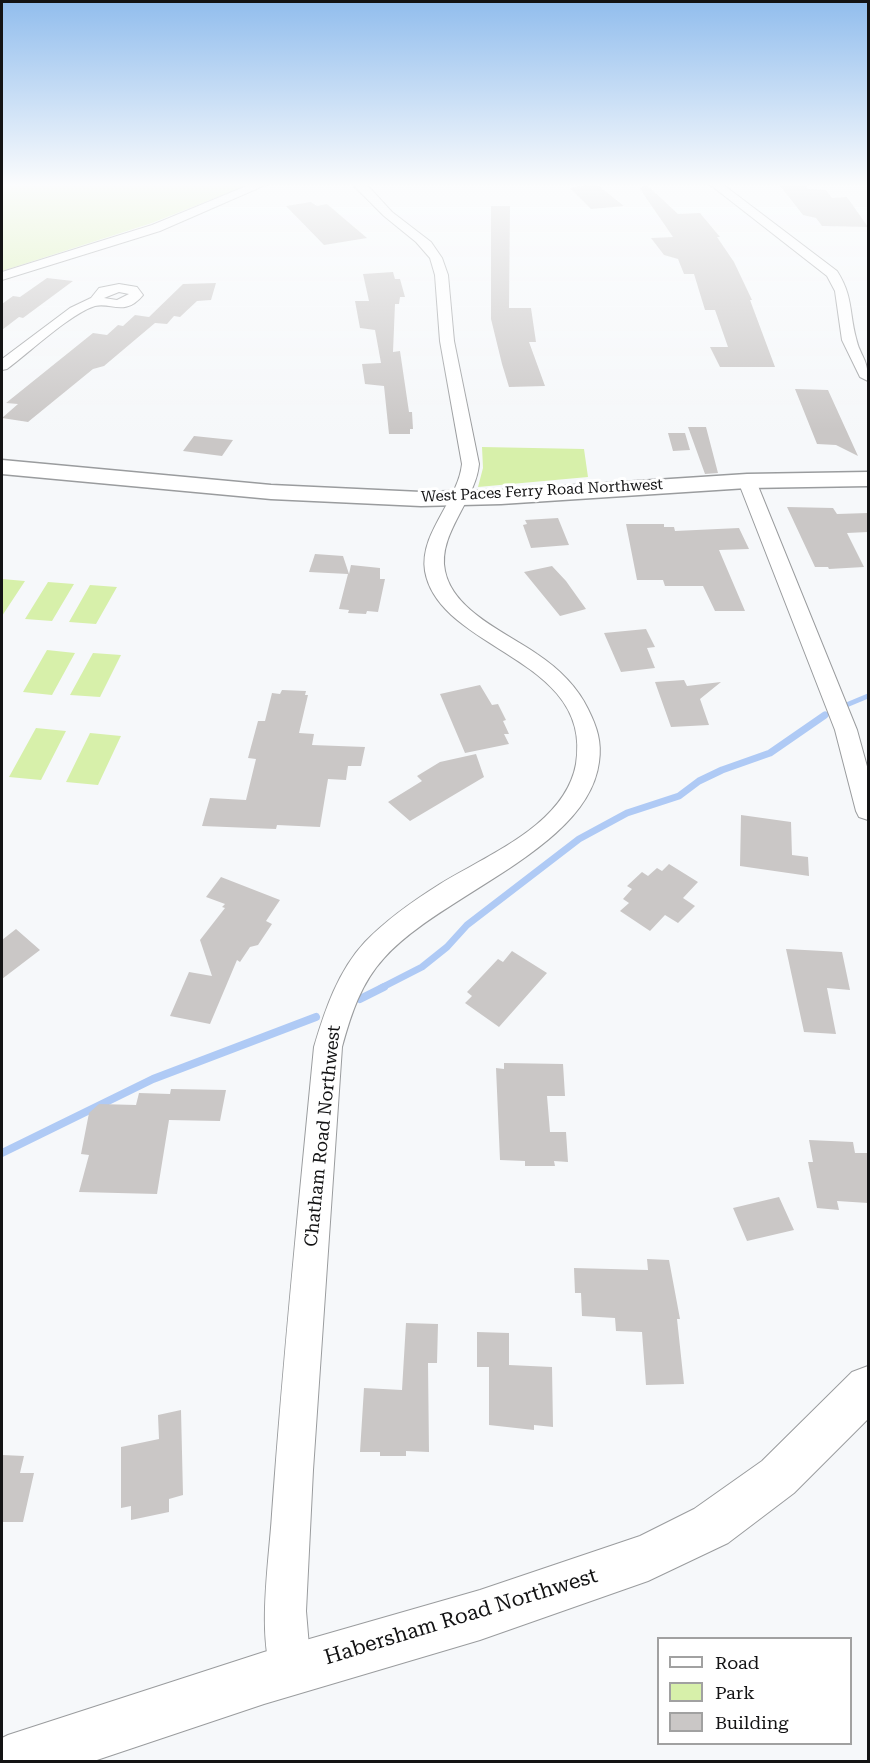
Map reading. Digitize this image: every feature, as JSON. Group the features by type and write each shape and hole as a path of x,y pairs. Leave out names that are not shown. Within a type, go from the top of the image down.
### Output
{"main road":[{"name":"West Paces Ferry Road Northwest","path":"2,467 272,492 460,499 747,481 868,479"}],"street":[{"path":"2,276 36,265"},
{"name":"Chatham Road Northwest","path":"290,1670 286,1611 294,1470 328,1047 334,1017 344,992 366,956 398,925 534,839 550,826 571,803 587,770 589,750 587,731 573,698 540,664 462,612 447,597 434,569 436,553 460,499 470,467 456,379 445,329 441,270 439,265"},
{"path":"821,265 832,274 842,291 849,340 868,378"},
{"path":"2,366 75,310 98,300"},
{"path":"747,481 846,730 868,811"},
{"name":"Habersham Road Northwest","path":"8,1761 290,1670 480,1615 648,1557 700,1531 778,1477 868,1388"}],"green space":[{"path":"2,265 20,265 2,271"},
{"path":"482,447 584,449 588,477 478,487 483,468"},
{"path":"2,579 25,581 2,616"},
{"path":"48,582 74,584 52,621 25,619"},
{"path":"90,585 117,587 96,624 69,622"},
{"path":"47,650 75,653 52,695 23,692"},
{"path":"93,653 121,655 100,697 70,695"},
{"path":"36,728 66,731 41,780 9,777"},
{"path":"90,733 121,736 98,785 66,782"}],"building":[{"path":"491,265 509,265 509,308 531,308 536,342 529,342 545,386 509,387 491,319"},
{"path":"681,265 736,265 752,300 750,300 775,367 720,367 710,347 728,347 715,310 705,310 694,274 684,274"},
{"path":"393,272 395,279 400,279 405,297 400,297 399,304 395,304 393,352 400,351 409,412 412,412 413,429 410,429 410,434 389,434 384,386 365,384 362,364 381,363 375,330 360,328 355,301 369,301 363,274"},
{"path":"47,278 73,281 23,318 19,317 2,330 2,304 13,296 20,297"},
{"path":"216,283 211,300 197,301 180,317 174,316 167,324 155,323 104,366 93,369 28,422 2,418 18,404 6,403 93,333 107,335 118,325 123,326 135,315 149,317 183,284"},
{"path":"795,389 828,390 858,456 836,445 817,444"},
{"path":"688,427 706,427 718,473 705,474"},
{"path":"668,433 685,433 690,450 673,451"},
{"path":"194,436 233,440 222,456 183,451"},
{"path":"787,507 833,508 837,514 868,513 868,532 847,533 864,567 829,569 828,567 815,567"},
{"path":"558,518 569,545 531,548 523,525 527,524 525,520"},
{"path":"626,524 664,524 664,527 674,527 675,531 739,528 749,549 719,550 745,611 715,611 703,586 665,586 663,580 637,580"},
{"path":"315,554 343,556 349,574 351,565 380,568 380,579 385,579 378,612 348,613 349,610 339,609 348,574 309,572"},
{"path":"552,566 586,609 560,616 524,572"},
{"path":"646,629 655,647 647,648 655,668 621,672 604,633"},
{"path":"684,680 687,686 721,682 700,699 709,725 671,727 655,682"},
{"path":"480,685 492,705 498,704 506,720 503,721 509,734 504,734 509,744 465,753 440,694"},
{"path":"282,690 306,691 305,695 308,695 299,733 314,734 312,745 365,747 361,766 348,766 346,780 328,779 320,827 277,825 276,829 202,826 210,798 246,800 256,759 248,758 258,721 265,721 272,693 280,694"},
{"path":"476,754 484,777 410,821 388,802 422,781 417,776 440,762"},
{"path":"741,815 791,822 792,855 808,857 809,876 740,866"},
{"path":"669,864 698,882 683,898 695,906 678,923 665,915 650,931 620,911 629,903 623,899 632,889 627,886 642,872 648,876 657,868 662,871"},
{"path":"221,877 280,900 266,921 272,924 258,945 250,947 240,962 237,960 210,1024 170,1016 189,972 212,976 200,940 225,908 222,907 225,904 206,897"},
{"path":"16,929 40,950 2,979 2,940"},
{"path":"786,949 842,952 850,990 827,988 836,1034 804,1032"},
{"path":"512,951 547,973 499,1027 465,1003 472,996 467,992 498,959 503,962"},
{"path":"504,1063 563,1064 565,1096 547,1096 550,1132 566,1132 568,1162 554,1161 555,1166 525,1166 525,1161 500,1160 496,1068 504,1069"},
{"path":"171,1089 226,1090 220,1121 169,1120 157,1194 79,1192 89,1155 81,1154 89,1113 99,1104 136,1105 139,1093 170,1094"},
{"path":"809,1140 853,1142 855,1153 868,1153 868,1203 837,1201 839,1210 817,1208 808,1162 813,1162"},
{"path":"779,1197 794,1230 747,1241 733,1208"},
{"path":"647,1259 669,1260 680,1319 677,1319 684,1384 646,1385 642,1332 616,1331 615,1318 582,1316 581,1293 575,1293 574,1268 648,1270"},
{"path":"406,1323 438,1324 437,1363 428,1363 429,1452 406,1451 406,1456 380,1456 380,1452 360,1452 364,1388 402,1390"},
{"path":"477,1332 509,1333 509,1365 552,1367 553,1427 534,1425 534,1430 489,1425 489,1367 477,1367"},
{"path":"181,1410 183,1495 169,1499 169,1512 131,1520 131,1506 121,1508 121,1447 159,1439 158,1415"},
{"path":"2,1455 24,1456 20,1473 34,1473 23,1522 2,1522"}],"waterway":[{"path":"844,706 868,696"},
{"path":"381,988 422,967 447,947 467,925 579,839 627,813 679,796 699,781 722,770 770,753 825,715"},
{"path":"360,999 384,987"},
{"path":"2,1153 153,1079 316,1017"}]}
